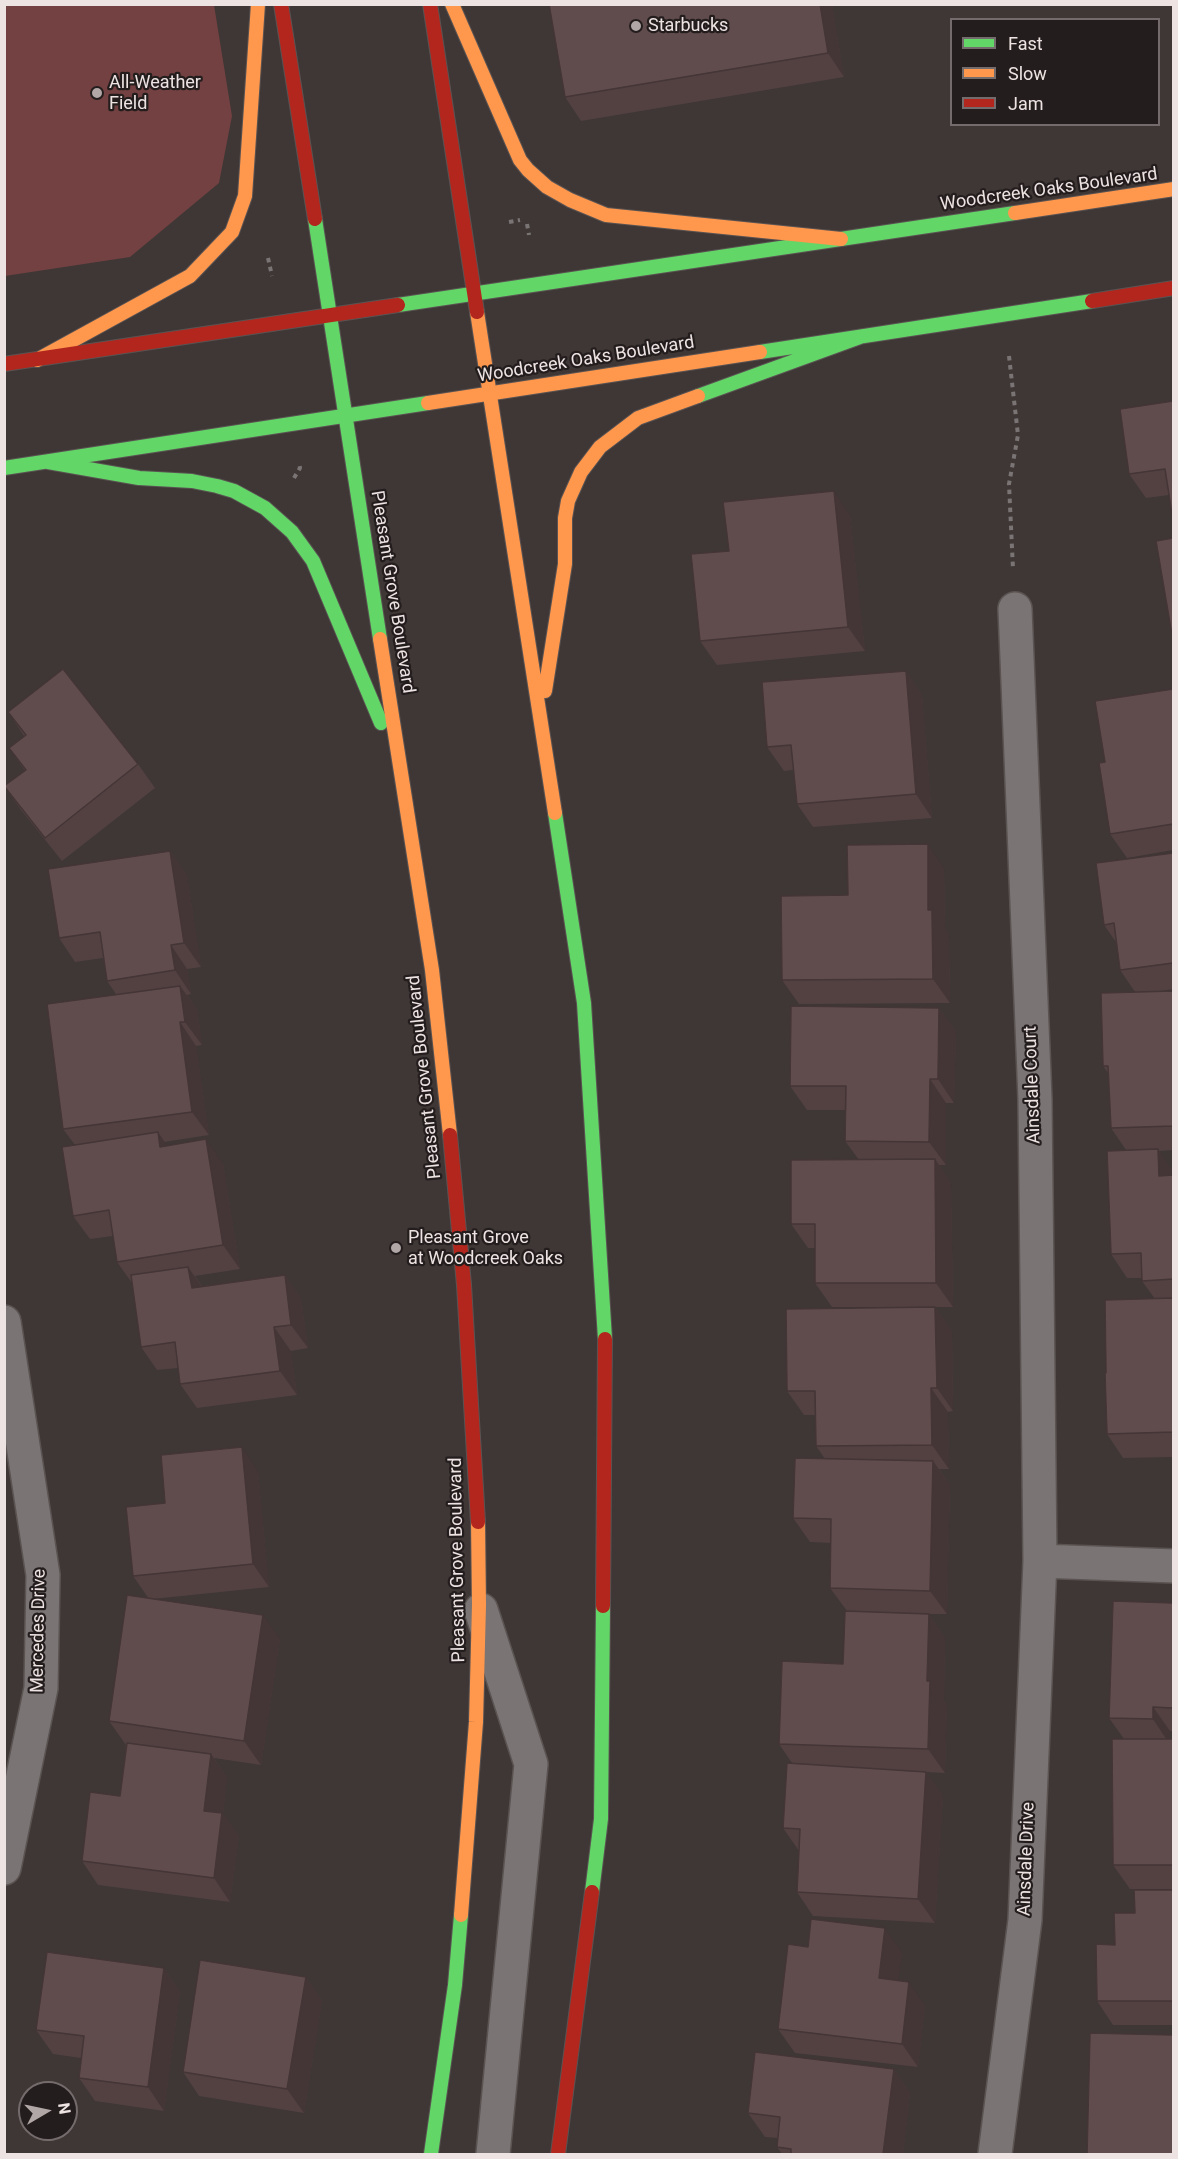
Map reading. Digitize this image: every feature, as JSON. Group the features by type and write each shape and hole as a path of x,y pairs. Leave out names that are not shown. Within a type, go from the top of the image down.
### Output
{"main road":[{"path":"37,360 190,276 232,232 245,196 258,4"},
{"name":"Pleasant Grove Boulevard","path":"281,4 432,970 464,1285 478,1505 479,1605 476,1722 455,1985 431,2154"},
{"path":"430,4 584,1003 606,1359 601,1819 558,2154"},
{"path":"452,4 520,160 527,170 547,186 576,203 606,215 841,239"},
{"name":"Woodcreek Oaks Boulevard","path":"4,364 1173,189"},
{"name":"Woodcreek Oaks Boulevard","path":"4,468 1173,288"},
{"path":"540,722 565,560 565,518 573,486 595,451 619,429 638,418 863,336"},
{"path":"48,462 141,478 197,481 220,486 247,496 289,527 303,545 322,580 403,776"}],"street":[{"name":"Ainsdale Court","path":"1015,609 1035,1099 1040,1561"},
{"name":"Mercedes Drive","path":"4,1322 43,1575 41,1688 4,1868"},
{"path":"1040,1561 1173,1566"},
{"name":"Ainsdale Drive","path":"995,2154 1025,1920 1040,1561"},
{"path":"479,1605 531,1764 493,2154"}],"path":[{"path":"268,258 272,276"},
{"path":"1004,314 1018,435 1009,484 1015,609"}],"shaded area":[{"name":"All-Weather Field","path":"5,4 214,5 232,116 219,183 130,257 5,276"}],"building":[{"path":"549,4 820,4 828,53 565,97"},
{"path":"1173,401 1172,514 1165,469 1129,474 1120,409"},
{"path":"834,491 848,627 700,641 691,554 729,551 723,502"},
{"path":"1173,538 1173,641 1156,541"},
{"path":"63,669 138,764 45,838 4,786 26,770 9,748 26,735 8,712"},
{"path":"906,671 916,794 797,804 791,745 767,747 762,682"},
{"path":"1173,689 1173,824 1110,834 1099,763 1105,762 1095,701"},
{"path":"928,844 928,910 932,910 933,979 782,980 781,896 848,895 847,845"},
{"path":"170,851 184,943 171,945 175,970 107,981 100,932 59,938 48,869"},
{"path":"1173,853 1173,963 1120,970 1114,923 1104,925 1096,863"},
{"path":"180,986 185,1022 180,1022 192,1112 63,1129 47,1004"},
{"path":"1173,991 1173,1126 1111,1128 1108,1066 1103,1066 1101,993"},
{"path":"791,1006 939,1008 938,1079 930,1079 929,1142 845,1141 846,1086 790,1086"},
{"path":"158,1132 160,1147 206,1139 223,1245 117,1262 109,1210 73,1216 62,1147"},
{"path":"1158,1149 1159,1176 1173,1175 1173,1279 1142,1281 1141,1253 1111,1254 1107,1151"},
{"path":"935,1159 936,1283 815,1283 815,1224 791,1224 791,1160"},
{"path":"188,1267 192,1288 285,1275 291,1325 274,1327 280,1371 180,1384 175,1342 141,1347 131,1275"},
{"path":"1173,1298 1173,1432 1107,1434 1105,1300"},
{"path":"935,1307 937,1388 931,1388 932,1445 816,1446 815,1391 787,1391 786,1309"},
{"path":"242,1447 253,1564 133,1576 126,1507 165,1503 161,1455"},
{"path":"795,1458 933,1461 930,1591 830,1588 831,1519 793,1518"},
{"path":"127,1595 263,1615 244,1741 109,1721"},
{"path":"1113,1601 1173,1603 1173,1708 1153,1707 1153,1719 1109,1718"},
{"path":"845,1611 929,1614 928,1749 779,1744 782,1661 843,1664"},
{"path":"1112,1739 1173,1739 1173,1865 1113,1865"},
{"path":"127,1743 211,1754 204,1811 222,1813 214,1878 82,1861 90,1792 120,1796"},
{"path":"787,1763 926,1772 918,1899 797,1892 800,1829 783,1828"},
{"path":"1134,1890 1173,1890 1173,2001 1097,2001 1096,1944 1115,1945 1114,1913 1135,1913"},
{"path":"811,1919 885,1928 879,1978 909,1982 902,2044 778,2029 788,1944 808,1947"},
{"path":"47,1952 164,1968 148,2087 79,2078 84,2036 36,2030"},
{"path":"200,1960 306,1977 287,2089 183,2072"},
{"path":"1090,2033 1173,2035 1173,2154 1087,2154"},
{"path":"755,2052 894,2069 883,2154 791,2154 791,2149 777,2147 780,2117 748,2113"}],"traffic: fast":[{"path":"398,305 1015,213"},
{"path":"315,219 380,639"},
{"path":"760,352 1092,301"},
{"path":"698,396 863,336"},
{"path":"4,468 428,403"},
{"path":"48,462 139,478 192,481 217,486 234,491 265,508 292,532 313,561 381,723"},
{"path":"555,813 584,1003 605,1339"},
{"path":"592,1892 601,1819 603,1606"},
{"path":"431,2154 455,1985 461,1915"}],"traffic: slow":[{"path":"37,360 190,276 232,232 245,196 258,4"},
{"path":"452,4 520,160 547,187 570,200 606,215 841,239"},
{"path":"1015,213 1174,189"},
{"path":"477,312 555,813"},
{"path":"428,403 760,352"},
{"path":"545,691 565,564 565,518 568,501 581,472 600,447 638,418 698,396"},
{"path":"380,639 432,970 450,1135"},
{"path":"461,1915 476,1722 479,1605 478,1522"}],"traffic: jam":[{"path":"281,4 315,219"},
{"path":"430,4 477,312"},
{"path":"1092,301 1174,288"},
{"path":"4,364 398,305"},
{"path":"450,1135 464,1285 478,1522"},
{"path":"603,1606 605,1339"},
{"path":"558,2154 592,1892"}],"place":[{"name":"Starbucks","path":"636,26"},
{"name":"All-Weather Field","path":"97,93"},
{"name":"Pleasant Grove at Woodcreek Oaks","path":"396,1248"}]}
